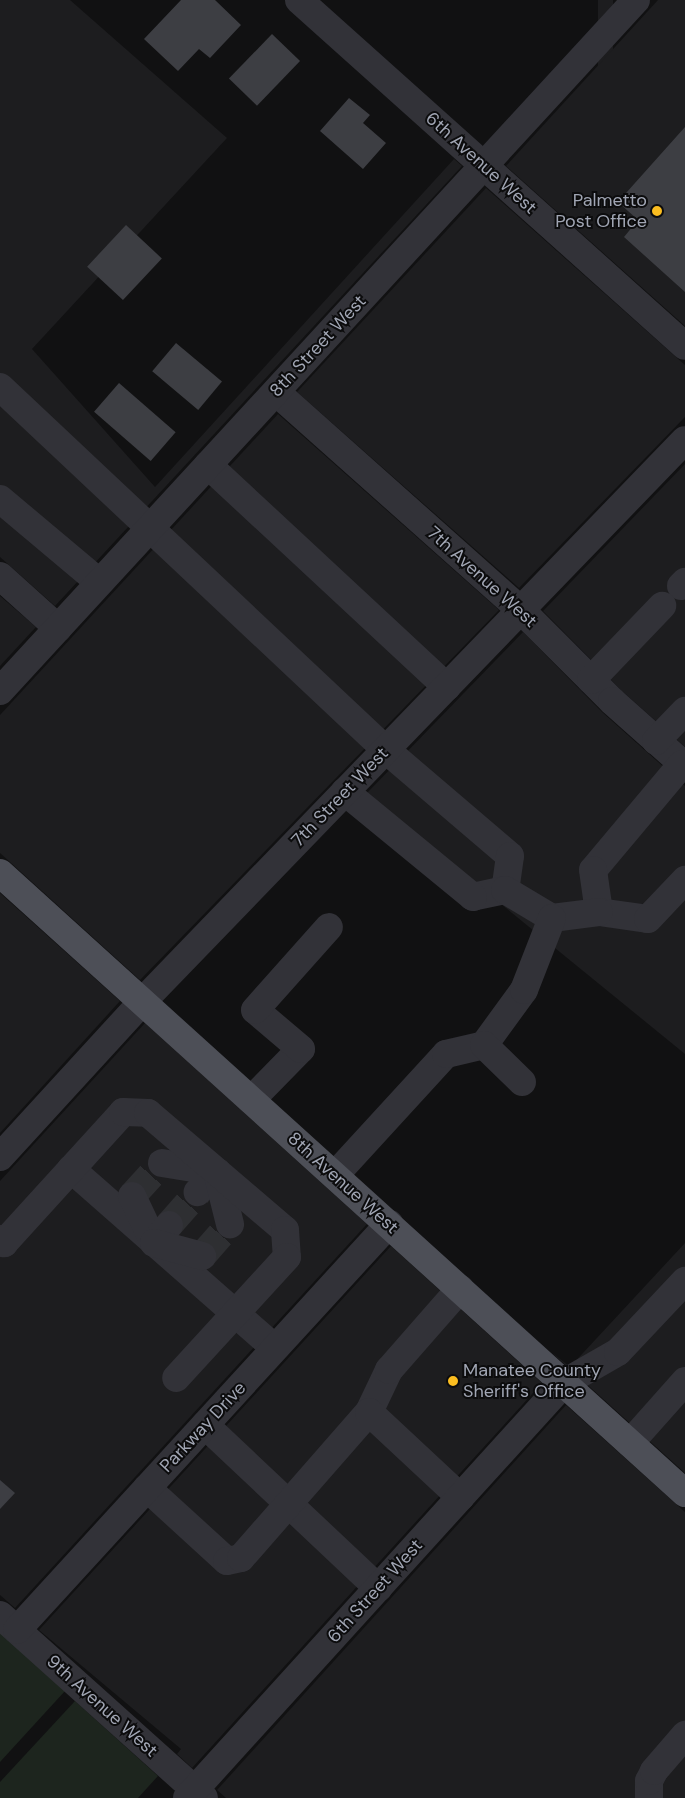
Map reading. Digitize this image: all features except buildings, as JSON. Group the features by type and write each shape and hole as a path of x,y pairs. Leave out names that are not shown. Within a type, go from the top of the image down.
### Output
{"main road":[{"name":"8th Avenue West","path":"0,873 685,1493"}],"street":[{"name":"6th Avenue West","path":"298,0 685,346"},
{"name":"8th Street West","path":"0,691 636,0"},
{"path":"0,388 90,469 149,529 386,750 510,856 505,890"},
{"name":"7th Avenue West","path":"276,392 521,610 591,680 684,765"},
{"name":"7th Street West","path":"0,1157 142,1002 685,440"},
{"path":"208,465 447,687"},
{"path":"0,499 100,582"},
{"path":"0,576 58,628"},
{"path":"591,680 662,606"},
{"path":"656,741 685,711"},
{"path":"599,912 593,870 684,765"},
{"path":"345,792 473,897 505,890 552,918 599,912 648,919 685,880"},
{"path":"335,1176 446,1054 484,1044 524,990 552,918"},
{"path":"251,1100 301,1049 255,1010 329,927"},
{"path":"484,1044 522,1082"},
{"path":"0,1239 4,1243 123,1112 148,1113 285,1230 287,1257 176,1378"},
{"path":"162,1163 217,1172"},
{"path":"71,1170 161,1234 202,1256"},
{"path":"198,1192 217,1172"},
{"path":"217,1172 230,1224"},
{"path":"132,1196 161,1234 235,1314 275,1348"},
{"name":"Parkway Drive","path":"8,1623 147,1488 389,1224"},
{"name":"6th Street West","path":"195,1795 378,1588 564,1383 618,1352 685,1280"},
{"path":"147,1488 226,1561 241,1558 369,1412 389,1370 460,1289"},
{"path":"630,1443 685,1380"},
{"path":"369,1412 460,1497"},
{"path":"205,1425 378,1588"},
{"name":"9th Avenue West","path":"8,1623 195,1795"},
{"path":"648,1798 649,1781 654,1771 685,1734"}],"shaded area":[{"path":"0,0 70,0 227,138 32,349 155,487 454,159 462,166 55,606 0,557"},
{"path":"598,0 613,0 613,185 598,185"},
{"path":"658,0 685,0 685,326 506,166"},
{"path":"486,188 685,365 685,417 519,588 297,392"},
{"path":"278,414 499,610 140,980 0,853 0,715"},
{"path":"685,464 685,747 622,691 543,611"},
{"path":"0,596 36,627 0,666"},
{"path":"523,632 602,712 685,786 685,1054 366,794"},
{"path":"0,893 120,1001 0,1133"},
{"path":"145,1023 367,1224 15,1608 0,1595 0,1181"},
{"path":"685,1243 685,1473 550,1351 570,1367"},
{"path":"391,1246 542,1383 192,1768 177,1754 181,1749 39,1630"},
{"path":"566,1405 685,1512 685,1798 226,1798 217,1790"},
{"path":"0,1632 65,1691 0,1762"},
{"path":"75,1701 158,1776 138,1798 0,1798 0,1782"}],"tunnel":[{"path":"132,1196 162,1163"},
{"path":"169,1225 198,1192"},
{"path":"202,1256 230,1224"}],"place":[{"name":"Palmetto Post Office","path":"657,211"},
{"name":"Manatee County Sheriff's Office","path":"453,1381"}]}
